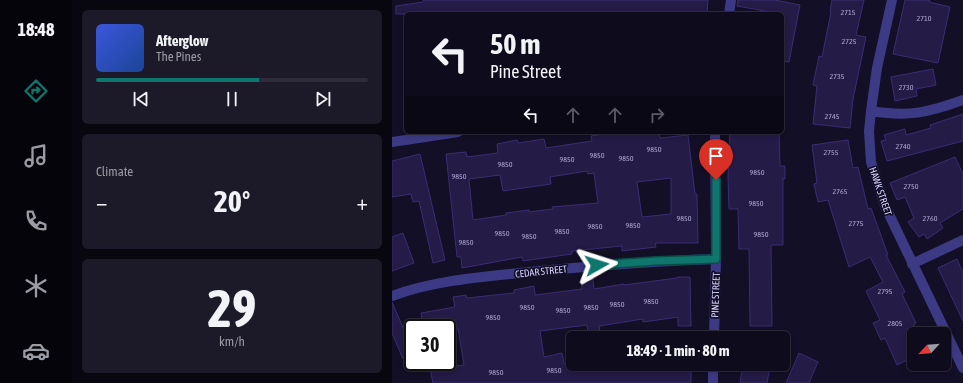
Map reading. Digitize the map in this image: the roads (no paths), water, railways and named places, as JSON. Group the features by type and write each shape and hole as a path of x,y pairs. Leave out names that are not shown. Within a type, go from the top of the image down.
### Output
{"street":[{"path":"728,12 731,0"},
{"name":"HAWK STREET","path":"892,0 877,68 871,111 869,131 871,162 885,206 963,368"},
{"path":"871,111 895,115 915,114 963,100"},
{"path":"392,142 445,134"},
{"name":"PINE STREET","path":"714,331 716,134"},
{"path":"912,264 963,240"},
{"name":"CEDAR STREET","path":"392,296 435,284 512,274 625,263 716,259"},
{"path":"713,371 713,383"}]}
